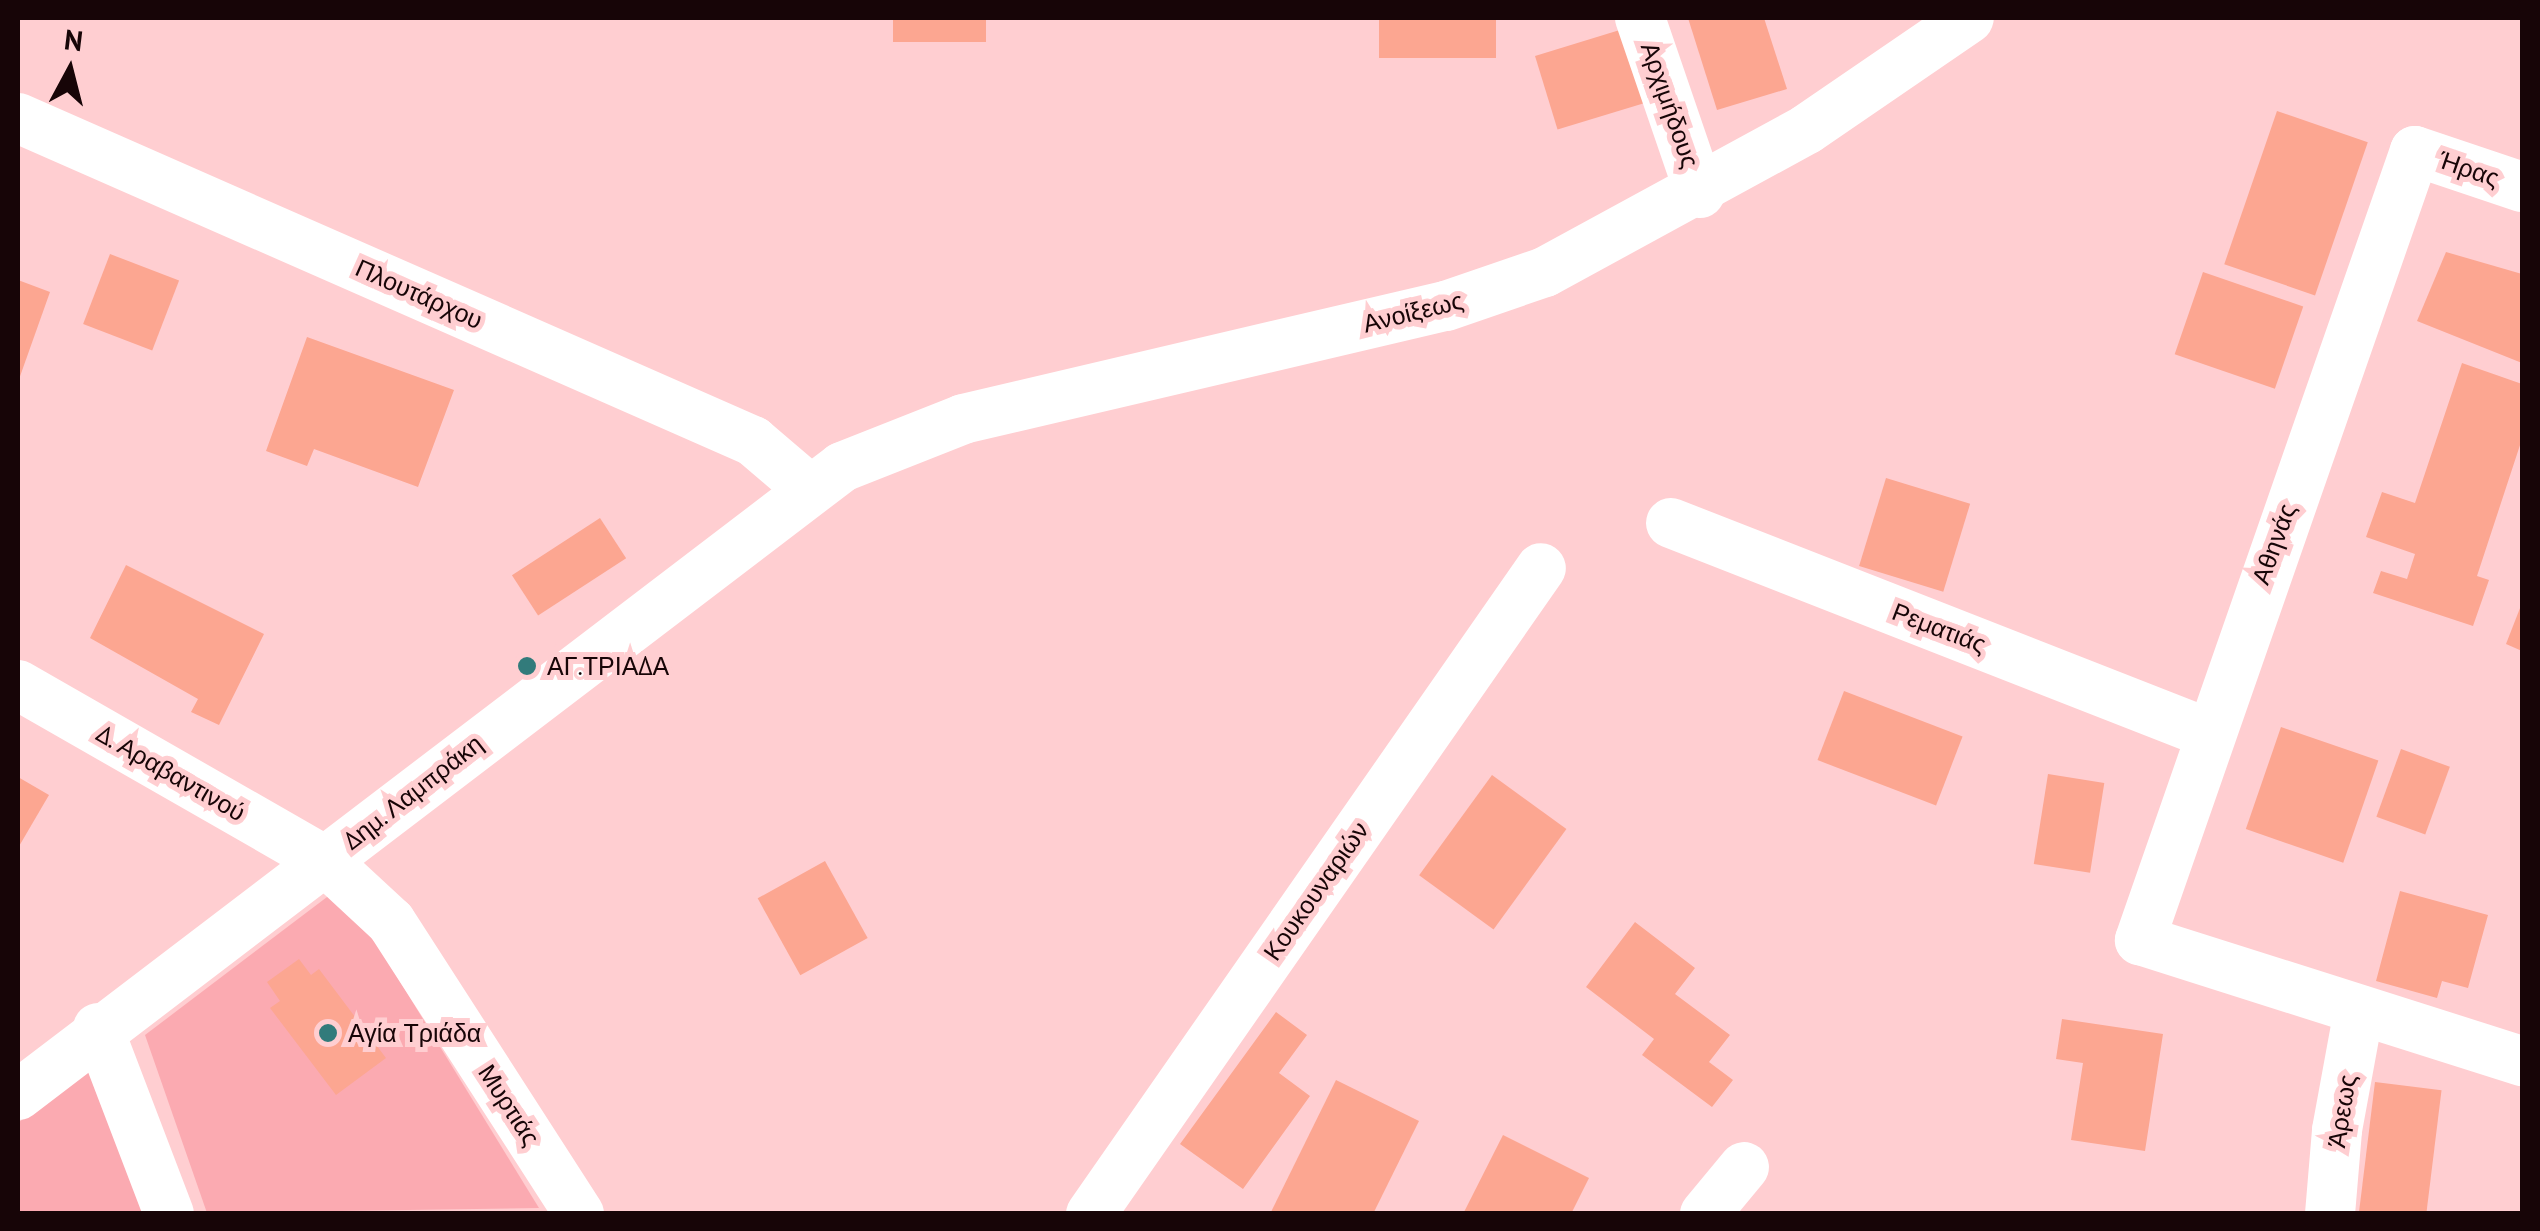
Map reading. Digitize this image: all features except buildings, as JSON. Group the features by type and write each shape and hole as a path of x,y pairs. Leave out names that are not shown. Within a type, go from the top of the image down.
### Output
{"street":[{"name":"Αρχιμήδους","path":"1640,18 1700,193"},
{"name":"Ανοίξεως","path":"808,488 877,449 963,419 1503,287 1700,193 1888,78 1969,18"},
{"name":"Πλουτάρχου","path":"18,118 753,441 808,488"},
{"name":"Ήρας","path":"2415,150 2522,187"},
{"name":"Αθηνάς","path":"2359,1010 2140,940 2207,734 2415,150"},
{"name":"Δημ. Λαμπράκη","path":"18,1095 98,1028 324,860 808,488"},
{"name":"Ρεματιάς","path":"1671,523 2207,734"},
{"name":"Κουκουναριών","path":"1091,1214 1541,568"},
{"name":"Δ. Αραβαντινού","path":"18,685 324,860"},
{"name":"Μυρτιάς","path":"324,860 392,922 579,1214"},
{"path":"2359,1010 2522,1061"},
{"name":"Άρεως","path":"2330,1214 2337,1130 2359,1010"},
{"path":"98,1028 169,1214"},
{"path":"1705,1214 1744,1166"}],"shaded area":[{"path":"331,894 377,944 539,1208 207,1213 145,1035"},
{"path":"88,1066 145,1213 18,1214 18,1123"}],"place":[{"name":"ΑΓ.ΤΡΙΑΔΑ","path":"527,666"},
{"name":"Αγία Τριάδα","path":"328,1033"}]}
